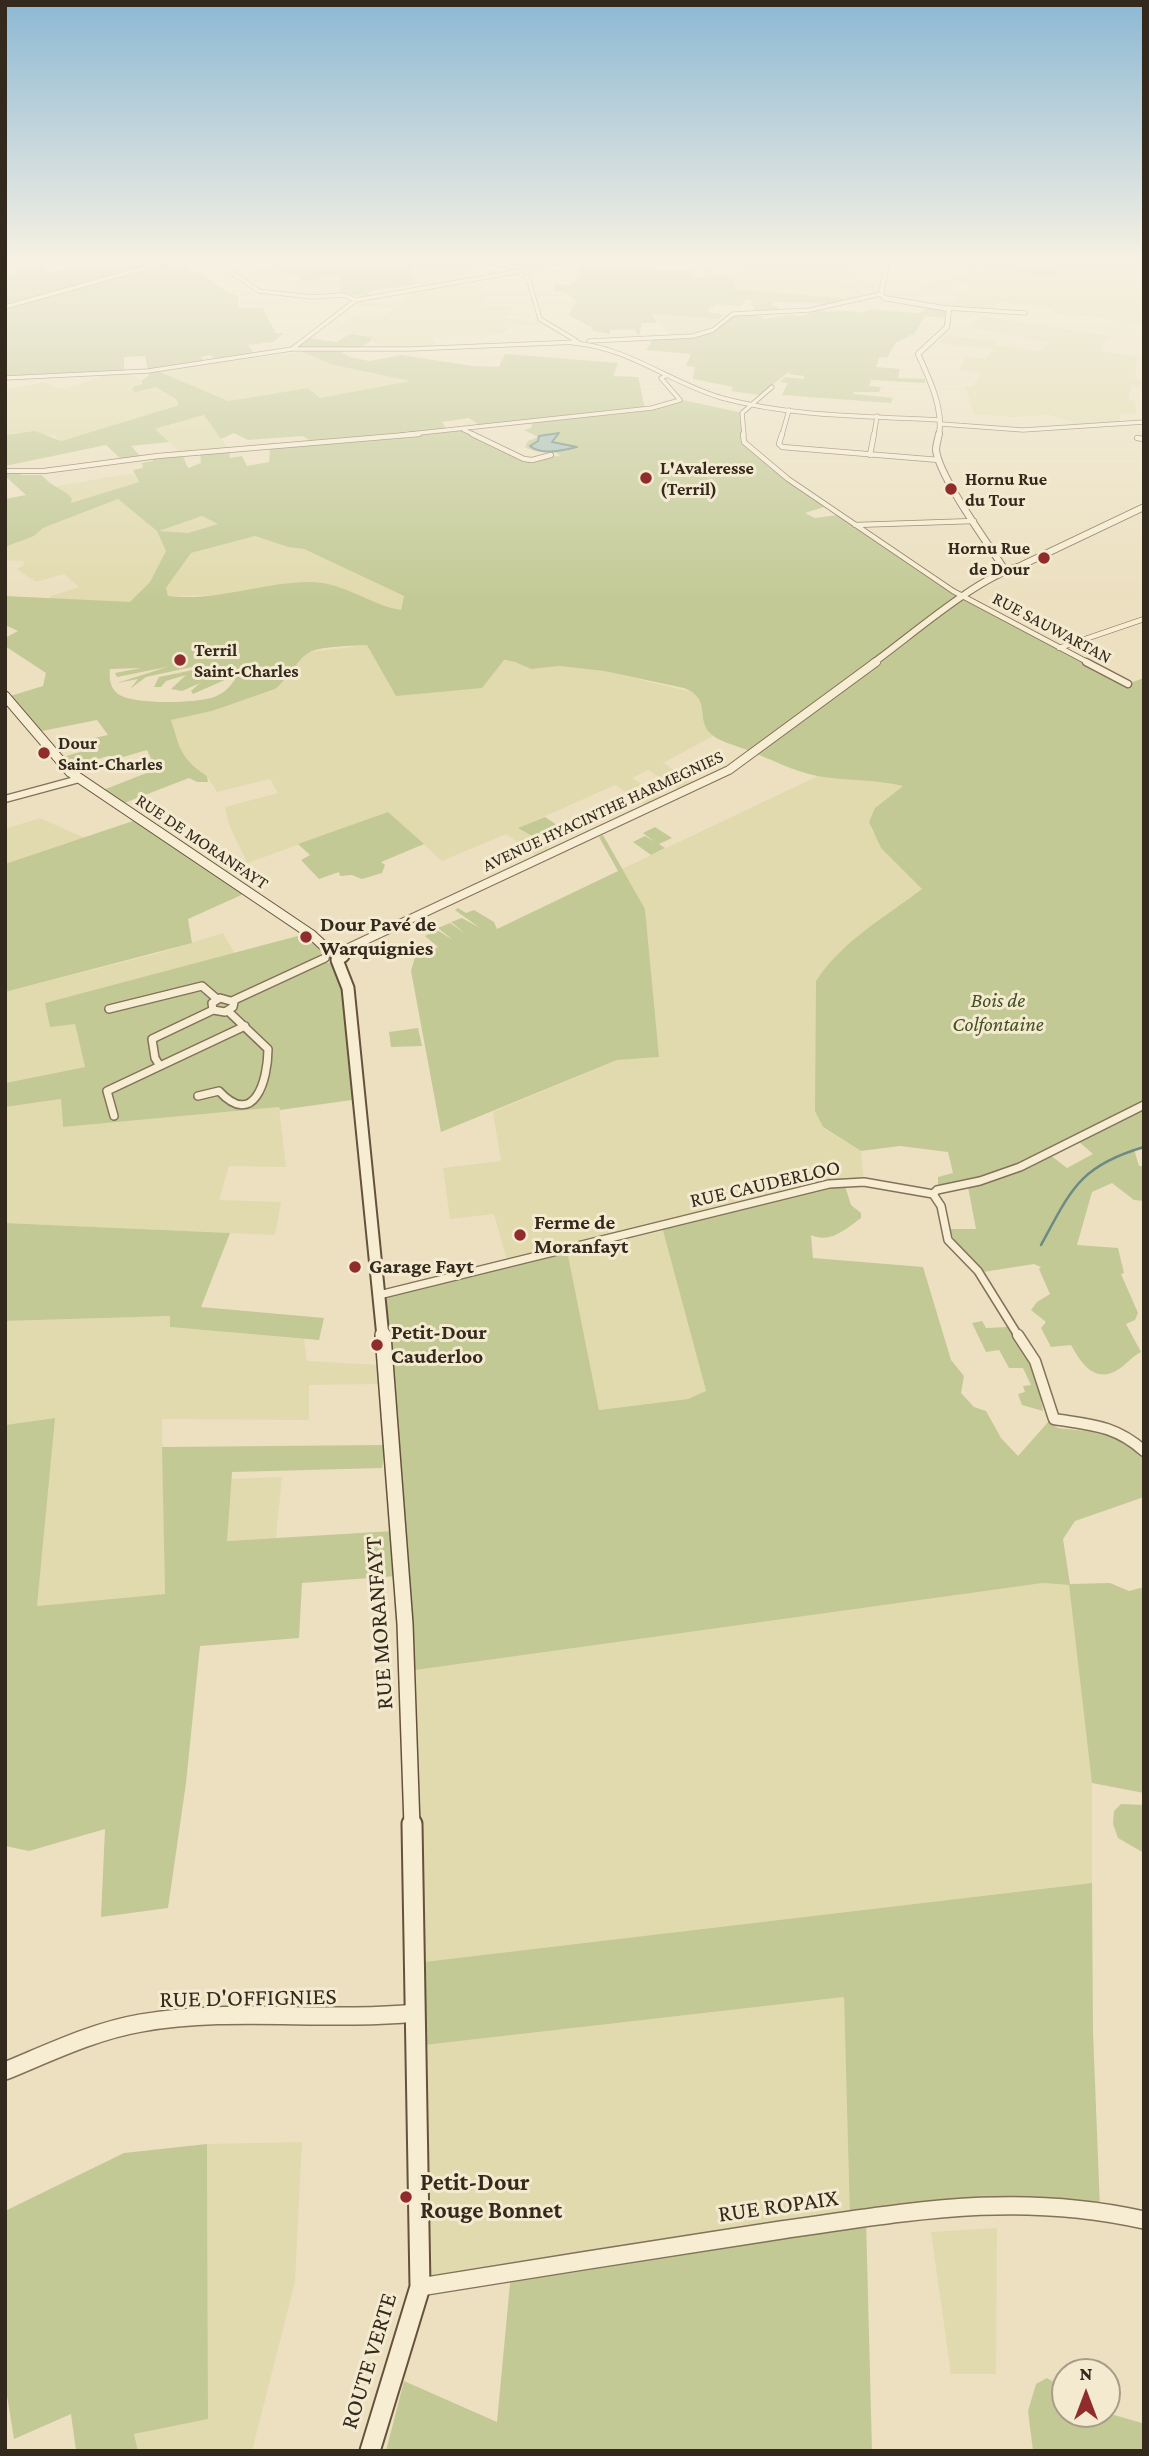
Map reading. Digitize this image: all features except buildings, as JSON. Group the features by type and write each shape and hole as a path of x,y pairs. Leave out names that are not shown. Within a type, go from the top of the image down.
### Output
{"main road":[{"name":"RUE DE MORANFAYT","path":"5,696 21,711 57,759 79,779 312,935 326,954"},
{"path":"326,954 339,956"},
{"name":"RUE MORANFAYT","path":"339,956 348,988 379,1295 406,1621 420,2287"},
{"name":"ROUTE VERTE","path":"370,2451 420,2287"}],"street":[{"path":"5,378 129,373"},
{"path":"660,373 708,395 789,410 1023,430 1144,422"},
{"path":"926,373 940,422 936,448 939,460 1005,570"},
{"path":"6,477 141,457 463,430 652,408 680,400 661,378 666,376"},
{"path":"752,405 772,387"},
{"name":"RUE SAUWARTAN","path":"752,405 742,413 744,442 788,479 963,597 1128,684"},
{"path":"789,410 780,446 939,460"},
{"path":"870,454 877,416"},
{"path":"463,430 527,460 551,456"},
{"path":"1137,438 1144,439"},
{"path":"5,471 31,474"},
{"name":"AVENUE HYACINTHE HARMEGNIES","path":"339,956 729,770 963,597 1005,570 1018,567 1144,507"},
{"path":"855,525 974,521"},
{"path":"1059,648 1144,619"},
{"path":"5,799 79,779"},
{"path":"213,1010 211,1005 217,999 233,1001 326,954"},
{"path":"109,1009 202,986 217,999"},
{"path":"160,1066 155,1058 152,1039 213,1010 229,1010 234,1005 233,1001"},
{"path":"198,1096 219,1091 231,1104 239,1107 248,1104 254,1099 267,1073 268,1048 229,1010"},
{"path":"114,1116 107,1091 245,1026"},
{"path":"1144,1105 1020,1167 933,1194 941,1206 948,1240 978,1271 1035,1361 1054,1419 1110,1427 1128,1437 1144,1451"},
{"name":"RUE CAUDERLOO","path":"379,1295 829,1184 864,1182 933,1194"},
{"name":"RUE D'OFFIGNIES","path":"5,2071 107,2031 157,2020 202,2017 340,2019 415,2013"},
{"name":"RUE ROPAIX","path":"420,2287 734,2237 946,2208 1052,2204 1100,2209 1144,2220"}],"shaded area":[{"path":"102,373 131,373 143,382 132,385 131,389 155,385 181,404 60,441 54,436 14,433 5,435 5,390 44,382 61,389 98,379"},
{"path":"162,373 369,373 410,381 320,398 307,388 228,401"},
{"path":"979,373 1136,373 1135,379 1144,380 1144,387 1132,386 1128,400 1135,401 1136,414 1121,413 1120,420 1124,424 1070,426 1073,422 1049,415 1012,417 974,414 965,386 972,387 982,373"},
{"path":"205,415 229,450 182,454 155,429"},
{"path":"133,473 139,482 69,505 72,497 52,487"},
{"path":"118,499 158,531 202,516 218,524 188,533 158,532 167,551 150,582 130,603 49,599 79,587 64,574 36,582 16,569 23,566 24,561 5,560 5,547 34,536 43,528"},
{"path":"255,536 288,547 304,549 404,596 401,610 374,603 333,585 317,582 286,584 231,595 168,596 166,588 191,553"},
{"path":"367,645 515,662 531,669 559,666 604,671 696,693 706,727 713,736 663,763 699,785 684,792 648,770 632,778 667,800 650,808 615,785 521,827 554,852 540,858 506,834 442,861 388,812 253,861 223,875 219,872 246,860 229,825 225,807 278,793 270,779 217,792 207,776 189,764 171,720 212,711 275,689 309,652"},
{"path":"818,776 879,780 903,786 875,808 871,830 881,848 922,889 878,921 823,1128 861,1151 864,1182 662,1227 706,1392 688,1399 599,1410 567,1250 508,1264 494,1214 450,1219 443,1168 501,1161 493,1112 617,1060 658,1057 645,909 622,869"},
{"path":"40,818 85,838 5,864 5,829"},
{"path":"223,933 235,954 45,1003 75,1024 85,1067 5,1083 5,992 159,953"},
{"path":"61,1099 63,1127 279,1107 286,1167 229,1166 219,1200 281,1202 275,1235 5,1223 5,1107"},
{"path":"171,1316 171,1327 304,1339 307,1361 379,1365 380,1384 309,1385 309,1420 162,1419 165,1594 37,1606 54,1418 5,1425 5,1321"},
{"path":"282,1477 276,1538 226,1541 231,1479"},
{"path":"1043,1583 1069,1585 1092,1772 1092,1883 415,1963 408,1671"},
{"path":"844,1997 850,2220 420,2287 416,2046"},
{"path":"302,2142 295,2282 252,2451 138,2451 134,2434 208,2419 207,2144"},
{"path":"997,2228 996,2374 951,2374 931,2232"}],"green space":[{"path":"5,373 109,373 5,377"},
{"name":"Bois de Colfontaine","path":"149,373 162,373 228,401 308,388 320,398 410,381 370,373 614,373 613,376 638,377 645,409 683,400 743,413 742,442 785,479 824,507 805,513 815,518 837,515 950,592 1127,684 1144,678 1144,1105 991,1178 942,1187 938,1184 938,1177 953,1173 948,1152 900,1146 861,1151 823,1127 815,1111 816,981 851,942 922,889 881,848 869,822 875,808 903,786 808,774 724,742 707,729 698,698 684,688 604,671 559,666 531,669 504,660 482,688 396,696 367,645 329,647 305,655 275,689 212,711 171,720 183,753 191,764 207,776 208,782 197,782 189,778 119,805 98,792 162,767 154,765 147,750 116,759 108,756 67,769 56,759 87,750 80,741 108,735 97,720 37,732 7,697 43,686 46,673 5,646 5,638 18,631 5,625 5,596 130,602 150,582 166,551 157,531 118,499 43,528 34,536 5,547 5,499 26,495 5,476 5,471 21,475 42,475 72,498 71,503 139,482 133,470 143,468 142,463 153,461 153,457 182,454 188,468 201,463 200,453 229,450 230,458 242,456 247,466 269,462 270,447 312,442 303,436 248,440 234,433 221,439 204,415 155,429 169,442 131,446 141,457 122,460 106,445 5,466 5,435 35,431 61,441 179,405 176,399 156,387 135,392 132,390 133,386 143,384 141,381","holes":["469,418 482,427 533,421 531,428 524,430 538,437 528,441 525,447 534,451 557,453 560,456 518,459 462,430 447,430 442,422","202,516 218,524 188,533 159,531","255,536 288,547 304,549 404,596 401,610 336,586 313,582 205,596 168,596 166,588 191,553","167,667 117,683 138,679 130,689 146,677 192,667 198,669 159,677 154,687 161,687 166,681 186,675 171,689 182,691 200,683 191,691 193,694 227,679 233,671 236,677 226,690 215,697 202,700 137,700 126,698 113,689 110,669 141,668 115,673 117,677"]},
{"path":"694,373 788,373 759,395 731,391 733,387 693,379"},
{"path":"899,373 898,378 925,379 925,383 871,380 869,386 881,387 879,392 853,392 893,398 891,403 782,395 788,383 780,382 785,377 804,379 804,376 788,374"},
{"path":"388,812 424,844 381,862 385,865 382,873 362,879 352,875 340,876 339,872 319,879 301,860 310,855 298,844"},
{"path":"545,817 567,832 555,827 545,831 551,836 548,838 542,834 534,837 518,828"},
{"path":"136,820 248,892 188,919 192,943 5,992 5,864"},
{"path":"655,827 672,838 659,844 665,848 651,855 633,842 645,836 655,842 643,833"},
{"path":"603,835 645,909 659,1057 617,1060 441,1132 411,971 415,957 438,947 425,936 437,930 453,940 438,928 450,923 466,934 451,922 462,918 480,928 455,910 458,908 466,913 474,910 494,922 497,929 618,871 599,837"},
{"path":"309,933 325,950 315,959 319,963 335,963 341,969 359,1099 280,1110 279,1107 63,1127 61,1099 5,1107 5,1083 85,1067 75,1024 50,1027 45,1003"},
{"path":"418,1028 422,1046 391,1047 389,1032"},
{"path":"1144,1110 1144,1147 1134,1149 1139,1166 1144,1166 1144,1201 1134,1200 1112,1183 1092,1192 1077,1245 1118,1248 1124,1273 1121,1274 1138,1313 1135,1320 1126,1324 1141,1352 1119,1369 1103,1375 1084,1365 1071,1345 1051,1347 1041,1328 1046,1322 1031,1310 1037,1302 1050,1294 1039,1269 1041,1267 1034,1264 983,1272 957,1245 949,1229 976,1229 968,1187 1050,1155 1067,1168 1093,1154 1078,1141"},
{"path":"829,1184 845,1186 851,1205 861,1213 861,1218 844,1231 831,1236 825,1238 811,1235 813,1258 923,1267 951,1360 964,1376 961,1393 974,1407 986,1411 1001,1438 1018,1456 1049,1421 1058,1428 1114,1434 1144,1459 1144,1497 1075,1521 1063,1539 1070,1584 1110,1583 1129,1591 1144,1587 1144,1793 1092,1783 1069,1585 1043,1583 408,1671 379,1295 567,1250 599,1410 688,1399 706,1391 662,1227"},
{"path":"5,1223 230,1233 201,1307 324,1318 319,1340 170,1327 170,1316 5,1321"},
{"path":"982,1321 986,1328 1008,1327 1038,1379 1043,1411 1022,1405 1018,1394 1025,1392 1023,1386 1031,1385 1023,1368 1009,1368 999,1350 986,1352 972,1323"},
{"path":"55,1418 37,1606 165,1594 162,1447 385,1445 382,1468 232,1472 227,1541 393,1531 397,1576 302,1583 299,1638 200,1646 186,1783 168,1908 101,1917 105,1829 29,1851 5,1846 5,1425"},
{"path":"1121,1804 1144,1805 1144,1853 1118,1838 1113,1824 1114,1811"},
{"path":"1092,1883 1093,2032 1100,2209 866,2218 872,2451 386,2451 404,2381 497,2422 511,2273 850,2220 844,1997 416,2046 415,1963"},
{"path":"207,2144 208,2419 134,2434 138,2451 76,2451 71,2414 14,2439 5,2383 5,2211 124,2153"},
{"path":"1047,2378 1051,2380 1051,2428 1121,2428 1121,2417 1142,2423 1144,2419 1144,2451 1033,2451 1028,2411 1036,2384"}],"water":[{"path":"559,433 552,442 577,447 546,452 530,446 538,441 539,436"}],"waterway":[{"path":"1041,1245 1079,1182 1105,1163 1144,1147"}],"place":[{"name":"L'Avaleresse (Terril)","path":"646,478"},
{"name":"Hornu Rue du Tour","path":"951,489"},
{"name":"Hornu Rue de Dour","path":"1044,558"},
{"name":"Terril Saint-Charles","path":"180,660"},
{"name":"Dour Saint-Charles","path":"44,753"},
{"name":"Dour Pavé de Warquignies","path":"306,937"},
{"name":"Ferme de Moranfayt","path":"520,1235"},
{"name":"Garage Fayt","path":"355,1267"},
{"name":"Petit-Dour Cauderloo","path":"377,1345"},
{"name":"Petit-Dour Rouge Bonnet","path":"406,2197"}]}
